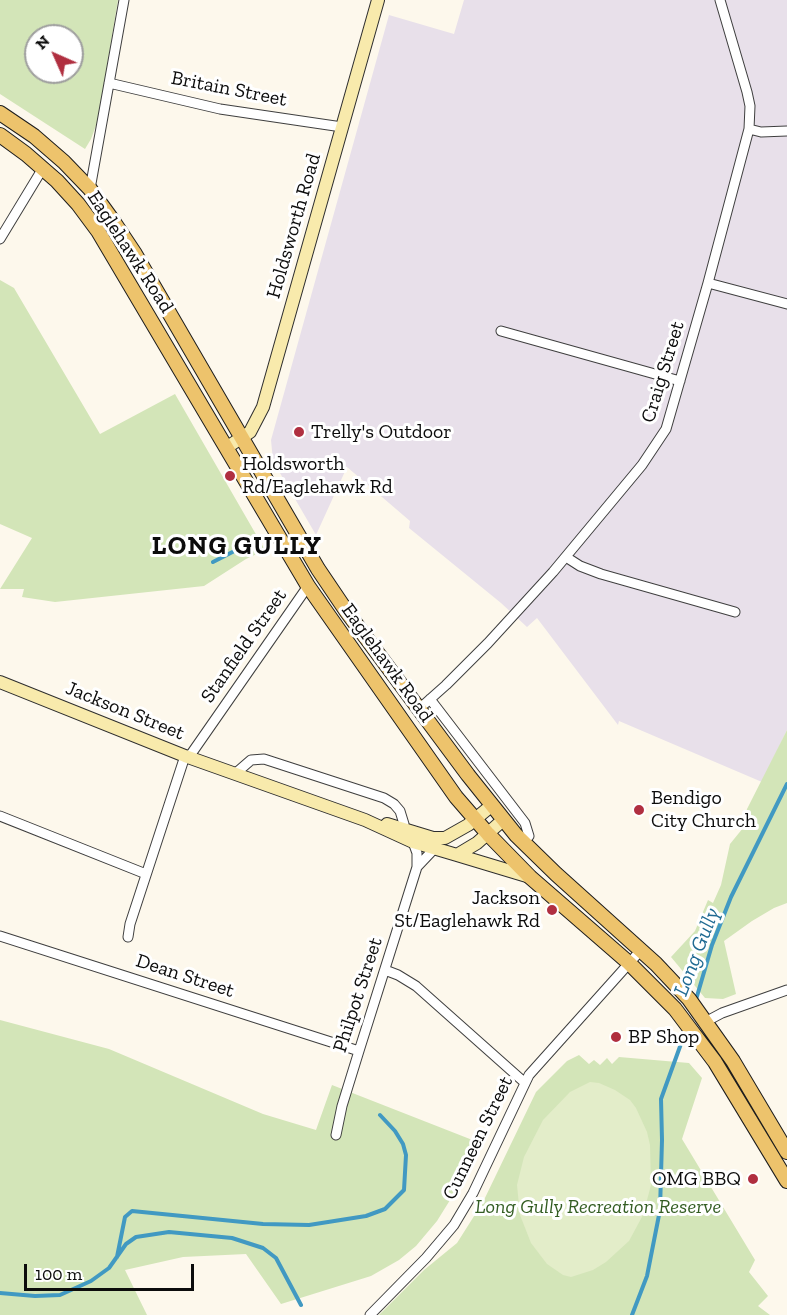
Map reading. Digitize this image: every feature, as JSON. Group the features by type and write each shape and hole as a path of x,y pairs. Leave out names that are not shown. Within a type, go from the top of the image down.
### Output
{"main road":[{"name":"Eaglehawk Road","path":"0,113 50,150 90,189 135,254 333,592 491,806 503,820 526,839 561,880 641,950 689,999 733,1061 787,1152"},
{"name":"Eaglehawk Road","path":"0,135 43,168 78,204 107,245 308,586 393,704 456,797 530,877 629,963 683,1018 715,1062 787,1180"},
{"path":"419,709 416,712 416,721 456,797"}],"street":[{"path":"90,189 124,0"},
{"name":"Holdsworth Road","path":"226,448 243,438 254,426 263,407 378,0"},
{"name":"Craig Street","path":"419,709 488,644 566,557 657,446 666,429 749,129 750,106 747,92 720,0"},
{"name":"Britain Street","path":"110,83 220,109 342,127"},
{"path":"749,129 761,132 787,131"},
{"path":"0,239 43,168"},
{"path":"708,283 787,304"},
{"path":"501,330 680,381"},
{"path":"566,557 595,572 735,612"},
{"name":"Stanfield Street","path":"128,937 146,874 187,756 308,586"},
{"name":"Jackson Street","path":"0,682 187,756 401,832 442,839 454,834 491,806"},
{"name":"Eaglehawk Road","path":"430,699 525,823 526,839"},
{"path":"236,773 251,760 264,759 373,794 394,804 403,817 401,832"},
{"path":"0,816 146,874"},
{"path":"457,855 471,847 503,820"},
{"name":"Jackson Street","path":"401,832 413,842 530,877"},
{"name":"Philpot Street","path":"336,1136 359,1051 417,867 417,853 413,842"},
{"name":"Philpot Street","path":"417,867 435,848"},
{"name":"Dean Street","path":"0,936 359,1051"},
{"name":"Cunneen Street","path":"370,1315 433,1251 454,1225 473,1193 524,1082 641,950"},
{"path":"385,970 416,986 524,1082"},
{"path":"703,1017 722,1013 787,990"}],"shaded area":[{"path":"464,0 787,0 787,730 762,782 619,721 618,725 537,618 527,627 409,528 410,521 347,467 316,535 273,461 271,440 389,15 454,34"}],"green space":[{"path":"0,0 118,0 98,120 85,149 0,94"},
{"path":"0,280 14,288 100,434 175,394 265,550 246,559 204,586 55,602 22,597 24,589 0,589 32,538 0,524"},
{"path":"787,730 787,903 752,921 724,941 736,994 723,999 705,998 671,957 695,931 708,900 713,903 721,885 730,844 743,828 747,809"},
{"path":"0,1020 109,1049 263,1114 316,1130 332,1085 475,1141 460,1184 437,1221 416,1246 399,1260 371,1276 281,1304 246,1254 183,1257 125,1270 147,1315 0,1315"},
{"name":"Long Gully Recreation Reserve","path":"579,1055 589,1064 594,1060 600,1065 607,1058 612,1064 619,1057 689,1063 702,1078 682,1139 755,1260 749,1272 768,1296 758,1306 770,1315 379,1315 424,1270 457,1243 483,1202 536,1092 567,1061"},
{"path":"590,1082 615,1090 630,1100 636,1108 650,1145 651,1185 643,1215 629,1241 606,1262 593,1270 571,1277 563,1275 547,1264 531,1243 520,1215 517,1185 524,1157 543,1120 570,1092"}],"waterway":[{"path":"213,562 250,543"},
{"name":"Long Gully","path":"695,1003 712,945 731,897 787,784"},
{"name":"Long Gully","path":"632,1315 647,1276 660,1210 661,1099 686,1030"},
{"path":"117,1257 125,1217 132,1211 263,1224 309,1225 366,1216 385,1209 404,1190 406,1155 403,1144 395,1131 380,1115"},
{"path":"0,1293 35,1296 60,1295 91,1281 109,1268 126,1244 136,1237 169,1232 232,1238 263,1248 276,1258 301,1305"}],"place":[{"name":"Trelly's Outdoor","path":"299,432"},
{"name":"Holdsworth Rd/Eaglehawk Rd","path":"230,476"},
{"name":"Bendigo City Church","path":"639,810"},
{"name":"Jackson St/Eaglehawk Rd","path":"552,910"},
{"name":"BP Shop","path":"616,1037"},
{"name":"OMG BBQ","path":"753,1179"}],"district":[{"name":"LONG GULLY","path":"237,547"}]}
